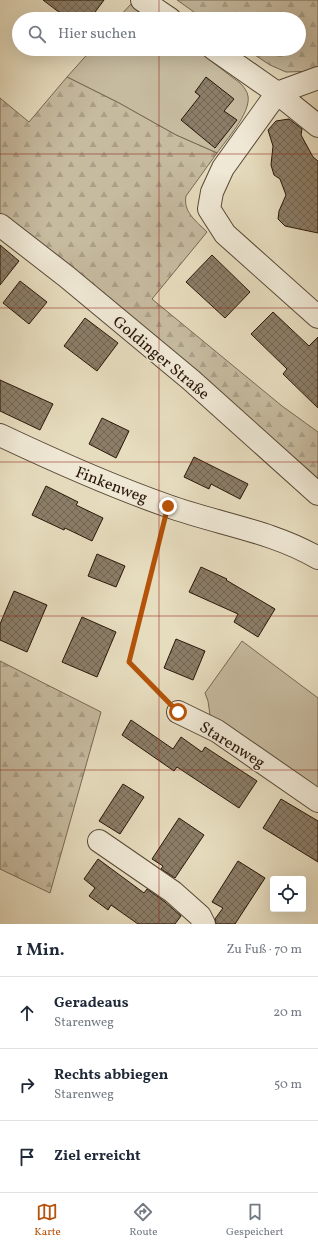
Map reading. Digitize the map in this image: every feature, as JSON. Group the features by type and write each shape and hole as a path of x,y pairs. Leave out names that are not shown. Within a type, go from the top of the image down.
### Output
{"street":[{"path":"142,0 160,12"},
{"path":"224,56 276,93 318,126"},
{"path":"318,78 276,93 223,168 212,192 209,209 225,234 318,317"},
{"name":"Goldinger Straße","path":"0,225 67,277 191,380 318,494"},
{"name":"Finkenweg","path":"0,435 56,462 168,506 259,533 301,548 318,558"},
{"name":"Starenweg","path":"178,712 217,730 318,801"},
{"path":"99,841 173,892 200,916 204,924"}],"path":[{"path":"168,506 129,662 178,712"}],"green space":[{"path":"177,0 318,0 318,71 286,72 270,65 256,56 306,56 306,12 194,12"},
{"path":"132,3 144,12 124,12"},
{"path":"86,56 204,56 243,86 248,96 248,103 242,118 217,153 176,135 119,103 67,77"},
{"path":"67,77 119,103 176,135 217,153 186,196 186,207 188,212 207,232 152,299 282,406 318,432 318,481 0,217 0,98 29,122"},
{"path":"242,641 318,698 318,791 210,715 205,693"},
{"path":"0,661 101,712 50,893 0,869"}],"building":[{"path":"43,0 104,0 95,12 59,12"},
{"path":"206,77 234,99 224,111 237,120 215,148 181,120 200,96 195,92"},
{"path":"289,119 302,129 301,135 313,157 318,161 318,233 285,226 278,219 279,211 286,195 280,179 274,175 271,165 273,146 268,130 276,121"},
{"path":"0,245 19,261 0,285"},
{"path":"212,255 250,292 225,318 186,282"},
{"path":"20,281 47,302 29,324 3,303"},
{"path":"273,312 309,346 318,337 318,408 283,374 287,369 251,334"},
{"path":"85,318 118,343 97,371 64,346"},
{"path":"0,380 53,404 40,430 0,411"},
{"path":"102,418 129,431 116,458 89,444"},
{"path":"194,457 248,484 240,499 211,484 209,489 184,477"},
{"path":"46,486 78,502 76,505 103,518 92,541 32,515"},
{"path":"97,554 125,566 116,587 88,576"},
{"path":"201,567 227,579 226,580 275,609 258,637 234,622 238,614 189,592"},
{"path":"14,591 47,605 27,652 0,640 0,624"},
{"path":"82,617 116,632 97,677 62,662"},
{"path":"176,639 205,651 193,680 164,668"},
{"path":"131,720 173,749 181,737 202,752 205,747 257,781 239,808 177,767 174,771 122,735"},
{"path":"123,784 144,797 120,834 99,821"},
{"path":"281,799 318,821 318,862 263,828"},
{"path":"179,818 204,835 175,878 161,869 163,866 152,859"},
{"path":"98,859 144,893 147,889 165,902 181,916 175,924 138,924 111,905 108,910 89,896 95,888 84,879"},
{"path":"238,861 265,878 235,924 216,924 215,919 223,908 212,902"}],"route":[{"path":"168,506 129,662 178,712"}]}
